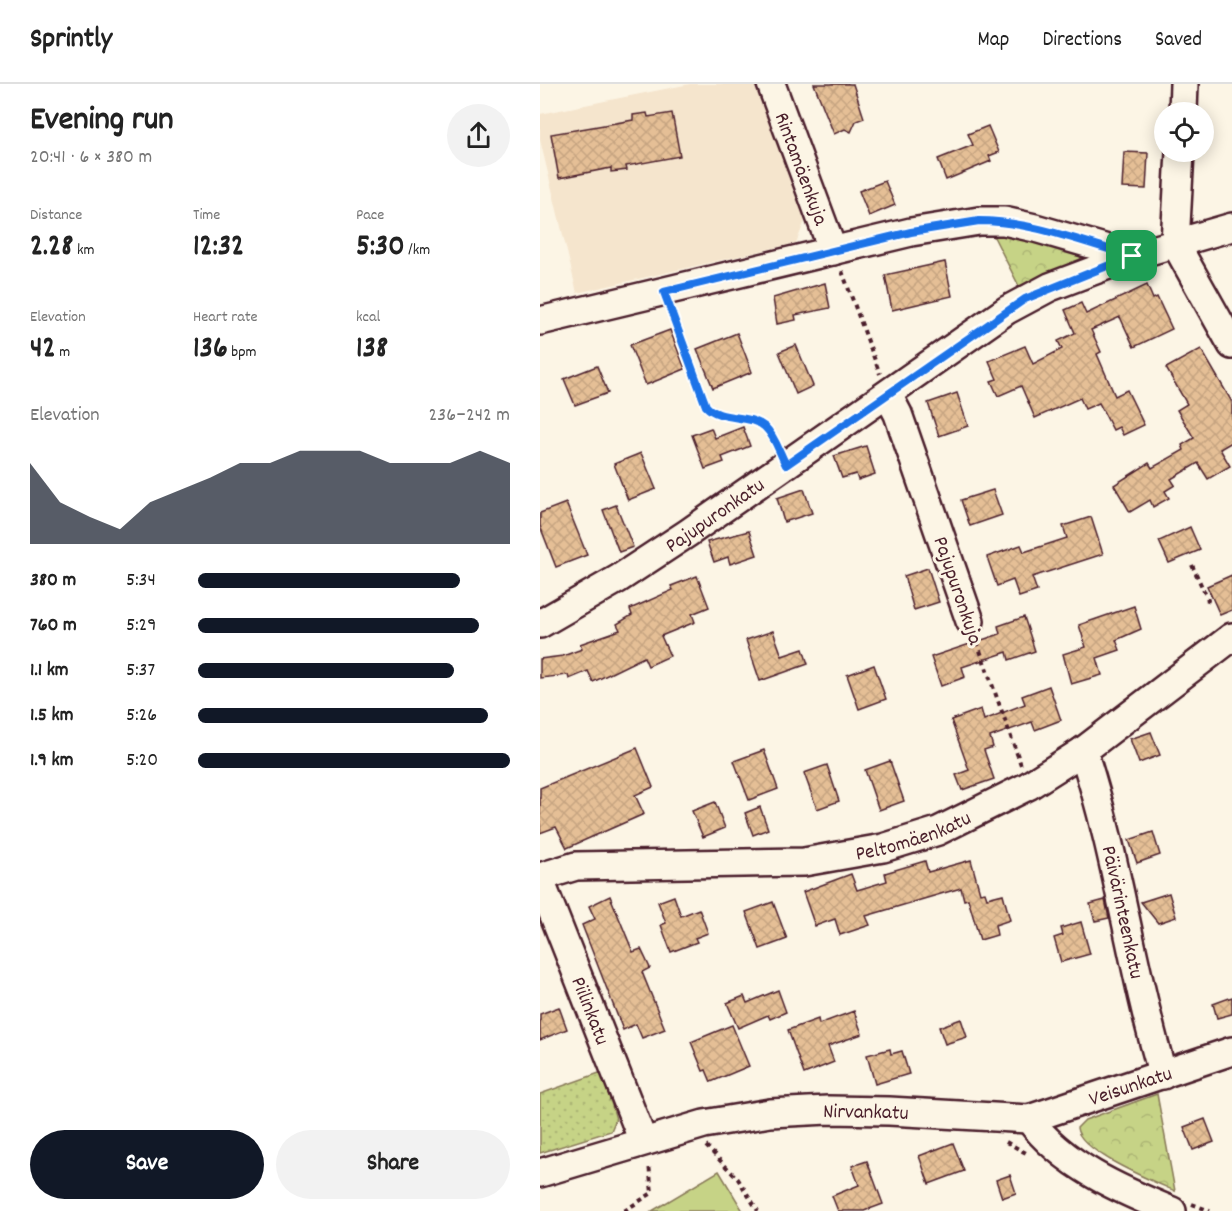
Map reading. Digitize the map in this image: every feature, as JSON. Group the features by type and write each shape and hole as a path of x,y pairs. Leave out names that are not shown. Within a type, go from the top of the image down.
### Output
{"street":[{"name":"Rintamäenkuja","path":"771,84 833,251"},
{"path":"1183,102 1184,84"},
{"path":"1179,162 1175,243 1232,345"},
{"path":"540,321 911,232 979,221 1004,221 1132,256"},
{"name":"Pajupuronkatu","path":"540,624 626,574 888,395 965,338 1025,299 1132,256 1232,227"},
{"name":"Pajupuronkuja","path":"888,395 901,423 970,621"},
{"name":"Peltomäenkatu","path":"542,891 576,866 804,862 884,848 938,831 1028,786 1083,751 1232,637"},
{"name":"Päivärinteenkatu","path":"1083,751 1098,796 1149,1023 1163,1075"},
{"name":"Piilinkatu","path":"542,891 643,1140"},
{"name":"Veisunkatu","path":"1029,1119 1232,1051"},
{"name":"Nirvankatu","path":"540,1173 643,1140 704,1124 770,1113 857,1111 1029,1119"},
{"path":"1029,1119 1053,1146 1096,1176 1172,1211"}],"path":[{"path":"833,251 888,395"},
{"path":"664,292 706,406 712,412 755,422 766,427 786,465"},
{"path":"1192,566 1208,600 1206,606"},
{"name":"Pajupuronkuja","path":"970,621 1028,786"},
{"path":"996,1137 1040,1160 1053,1146"},
{"path":"711,1138 701,1141 738,1179 758,1211"},
{"path":"624,1211 652,1193 648,1156 643,1140"}],"shaded area":[{"path":"690,84 759,84 805,221 796,243 577,293 540,140 540,114"}],"green space":[{"path":"1012,231 1080,247 1081,265 1021,290 992,233"},
{"path":"602,1072 616,1119 611,1131 540,1153 540,1094"},
{"path":"1157,1094 1175,1191 1119,1165 1090,1147 1077,1128 1085,1120"},
{"path":"719,1171 743,1211 652,1211"}],"building":[{"path":"814,84 853,84 864,118 856,121 851,132 845,129 834,134"},
{"path":"647,113 648,117 672,113 680,156 626,166 627,170 611,172 611,168 559,178 551,134 633,120 633,115"},
{"path":"988,126 999,152 989,156 991,161 946,180 938,159 973,145 968,134"},
{"path":"1124,152 1148,153 1146,189 1122,188"},
{"path":"885,181 895,205 869,216 859,191"},
{"path":"945,262 952,296 892,310 885,275"},
{"path":"825,283 830,308 795,315 796,320 777,324 773,298"},
{"path":"1147,285 1153,299 1157,297 1172,329 1134,347 1120,317 1091,330 1101,352 1097,354 1115,396 1127,390 1144,425 1123,435 1119,427 1113,430 1099,403 1085,409 1080,398 1035,418 1021,386 998,396 991,381 997,379 989,361 1025,346 1033,364 1062,349 1058,341 1075,333 1065,310 1081,303 1086,314"},
{"path":"670,330 685,369 646,385 630,345"},
{"path":"737,333 752,372 713,388 697,349"},
{"path":"796,345 813,386 796,394 779,352"},
{"path":"1201,349 1232,402 1232,442 1220,449 1230,466 1208,479 1198,463 1171,479 1175,485 1165,491 1169,498 1153,507 1150,500 1130,512 1114,485 1149,463 1152,468 1184,450 1182,445 1194,438 1177,410 1187,404 1166,368"},
{"path":"597,366 608,393 575,405 564,379"},
{"path":"957,393 968,426 939,436 928,403"},
{"path":"743,427 750,446 722,457 724,462 705,469 692,435 711,428 715,438"},
{"path":"866,446 875,474 858,480 856,474 842,478 834,456"},
{"path":"641,453 656,489 628,500 614,464"},
{"path":"804,489 812,513 784,522 777,498"},
{"path":"993,490 1002,515 970,526 961,500"},
{"path":"566,503 587,555 556,567 540,526 540,513"},
{"path":"616,505 633,547 619,552 603,510"},
{"path":"1091,517 1103,554 1032,577 1037,591 1019,597 1013,580 997,586 987,557 1021,545 1024,552 1067,538 1063,526"},
{"path":"1190,527 1200,550 1169,563 1159,541"},
{"path":"749,531 757,555 730,564 728,557 714,562 707,542"},
{"path":"928,568 939,602 914,610 904,576"},
{"path":"1232,575 1232,610 1220,615 1207,586"},
{"path":"697,576 709,607 692,614 695,622 661,636 670,656 648,666 644,657 593,682 588,671 569,679 568,675 540,678 540,659 563,656 582,649 580,644 620,630 617,624 632,615 630,609 673,590 671,586"},
{"path":"1134,606 1141,629 1116,640 1120,650 1097,658 1102,675 1071,684 1063,654 1086,647 1079,625"},
{"path":"1024,617 1035,651 1009,660 1007,652 962,667 965,677 941,686 931,657 1000,634 998,626"},
{"path":"773,631 782,656 803,649 808,664 760,681 746,640"},
{"path":"874,665 886,699 859,709 847,675"},
{"path":"1049,686 1061,720 1035,730 1032,722 990,737 993,747 984,750 994,779 962,790 956,775 969,770 951,720 981,709 984,720 1025,704 1022,696"},
{"path":"1151,732 1160,755 1139,763 1130,739"},
{"path":"637,748 653,787 635,795 644,814 567,848 556,827 540,833 540,788"},
{"path":"764,750 778,789 749,800 734,761"},
{"path":"890,761 904,801 879,810 865,770"},
{"path":"827,765 839,801 817,809 804,773"},
{"path":"715,802 725,828 703,837 692,811"},
{"path":"760,807 768,829 753,835 745,813"},
{"path":"1153,832 1160,855 1137,863 1129,840"},
{"path":"971,860 980,893 985,892 987,898 1003,894 1010,920 995,925 997,935 980,940 968,899 964,900 961,888 866,916 870,925 840,935 835,919 815,926 803,892 851,874 857,890 887,881 885,873 925,861 928,872"},
{"path":"1169,893 1176,917 1158,923 1141,902"},
{"path":"610,896 633,952 641,949 650,968 642,972 665,1029 642,1038 636,1024 623,1030 582,925 595,919 589,906"},
{"path":"674,896 681,916 699,909 708,933 695,938 697,942 671,952 661,925 666,923 658,902"},
{"path":"1105,900 1109,918 1095,921 1090,904"},
{"path":"773,902 787,939 760,949 746,912"},
{"path":"1081,922 1090,954 1061,962 1054,938 1063,935 1061,928"},
{"path":"778,990 786,1012 770,1019 768,1015 738,1028 727,1003 744,996 747,1003"},
{"path":"1232,997 1232,1014 1217,1018 1213,1004"},
{"path":"559,1007 567,1029 540,1040 540,1014"},
{"path":"854,1011 862,1034 828,1046 834,1062 804,1074 788,1030 818,1019 819,1024"},
{"path":"961,1019 967,1037 945,1044 939,1027"},
{"path":"732,1025 749,1066 711,1082 706,1070 703,1071 691,1042"},
{"path":"890,1049 891,1054 902,1051 909,1074 875,1084 867,1055"},
{"path":"1205,1119 1214,1142 1193,1150 1184,1127"},
{"path":"953,1143 964,1171 929,1184 919,1156"},
{"path":"867,1161 883,1204 864,1211 838,1211 832,1196 859,1185 852,1166"},
{"path":"1010,1175 1016,1193 1002,1198 996,1180"}],"route":[{"path":"979,221 1004,221 1035,228 1132,256 1050,287 1025,299 786,465 766,427 755,422 712,412 706,406 664,292 911,232 979,221"}]}
